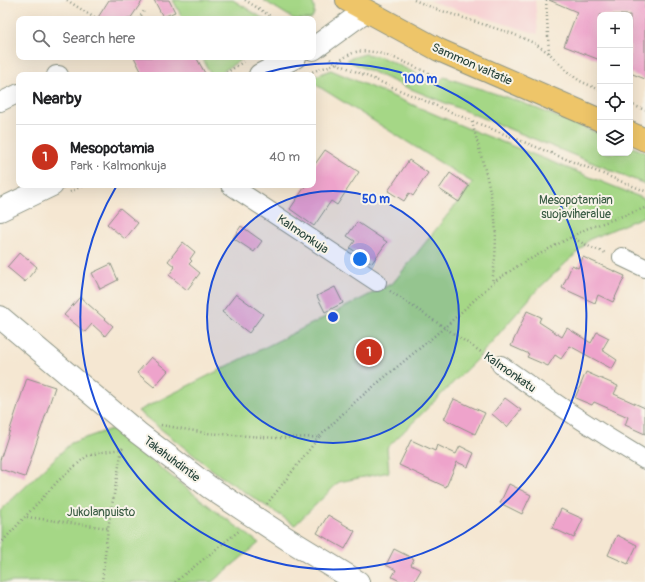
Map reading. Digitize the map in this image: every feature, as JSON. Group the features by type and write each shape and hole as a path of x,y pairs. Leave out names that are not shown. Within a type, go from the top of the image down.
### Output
{"main road":[{"name":"Sammon valtatie","path":"356,5 439,50 597,119"},
{"path":"633,134 645,140"}],"street":[{"path":"316,46 356,5"},
{"path":"254,67 283,60"},
{"path":"0,102 16,94"},
{"path":"0,210 46,188"},
{"name":"Kalmonkuja","path":"235,188 376,282"},
{"path":"622,257 645,268"},
{"name":"Takahuhdintie","path":"0,317 138,433 209,487 241,509 358,582"},
{"name":"Kalmonkatu","path":"501,365 548,399 645,460"}],"path":[{"path":"67,0 91,16"},
{"path":"245,0 268,16"},
{"path":"414,0 534,43 549,53 569,73 580,81 597,89"},
{"path":"546,0 549,53"},
{"path":"140,16 145,9"},
{"path":"313,72 336,63 343,57 356,52 368,52 382,54 435,76"},
{"path":"336,63 472,121 645,191"},
{"path":"235,72 254,67"},
{"path":"633,105 645,110"},
{"path":"472,121 489,184 495,220 495,259 492,284"},
{"path":"102,582 108,528 122,449 138,433 154,424 206,433 277,438 319,437 356,401 444,328 492,284 521,264 586,229 645,208"},
{"path":"571,237 592,248 622,257"},
{"name":"Kalmonkatu","path":"376,282 501,365"},
{"path":"0,544 58,481 86,456 122,449"},
{"path":"26,517 108,528"}],"shaded area":[{"path":"430,0 535,0 538,34 433,2"}],"green space":[{"path":"173,0 233,0 259,16 181,16"},
{"path":"263,0 311,0 314,7 313,16 289,16"},
{"path":"365,54 381,57 415,73 439,82 444,77 518,101 597,133 597,156 633,156 633,147 645,152 645,184 406,87 348,61 348,59"},
{"path":"204,60 240,60 222,72 210,72"},
{"name":"Mesopotamian suojaviheralue","path":"331,70 467,128 645,199 645,216 588,240 581,249 537,290 476,360 387,448 389,472 339,482 295,525 219,475 138,411 393,283 473,183 316,85 316,76"},
{"name":"Jukolanpuisto","path":"111,429 259,543 212,582 0,582 0,511 71,443"}],"building":[{"path":"109,0 143,0 132,16 99,16"},
{"path":"154,0 169,0 175,12 162,16"},
{"path":"549,0 645,0 645,79 633,74 633,12 597,12 597,59 564,46 577,12"},
{"path":"136,60 198,60 204,72 142,72"},
{"path":"325,150 359,172 337,205 331,201 314,226 290,209 304,188 316,188 316,163"},
{"path":"409,160 428,173 413,196 409,193 404,201 388,191"},
{"path":"450,173 469,186 459,202 439,189"},
{"path":"120,208 138,223 125,239 107,224"},
{"path":"357,222 387,242 372,263 350,248 355,241 347,236"},
{"path":"241,226 262,241 254,252 233,238"},
{"path":"183,242 195,252 190,259 192,261 189,264 200,273 187,290 169,275 175,267 168,261"},
{"path":"20,252 37,267 25,282 7,267"},
{"path":"583,257 625,276 613,302 598,295 595,303 562,288 572,265 578,268"},
{"path":"111,264 118,280 100,289 92,273"},
{"path":"335,287 343,303 325,312 317,296"},
{"path":"236,294 263,314 249,333 222,312"},
{"path":"80,297 113,326 105,336 92,324 85,332 64,315"},
{"path":"527,311 541,317 539,322 562,337 567,328 591,343 597,332 609,338 602,350 617,360 612,369 570,346 561,359 555,355 548,366 527,357 529,354 511,346"},
{"path":"151,357 168,371 154,387 137,373"},
{"path":"586,372 618,386 614,394 645,408 645,434 625,425 628,417 594,402 592,405 575,398"},
{"path":"27,378 55,387 25,477 0,469 0,460"},
{"path":"505,398 521,410 507,427 492,414"},
{"path":"454,399 485,413 475,434 444,419"},
{"path":"411,440 435,451 437,445 456,454 460,446 474,453 468,467 457,462 446,487 399,465"},
{"path":"509,484 531,495 522,514 500,503"},
{"path":"561,509 583,519 574,538 552,528"},
{"path":"328,515 355,531 345,549 317,533"},
{"path":"617,535 637,545 628,564 608,555"},
{"path":"394,549 414,559 411,565 421,570 414,582 402,582 392,577 396,570 386,565"}],"place":[{"name":"Mesopotamia","path":"369,352"}]}
